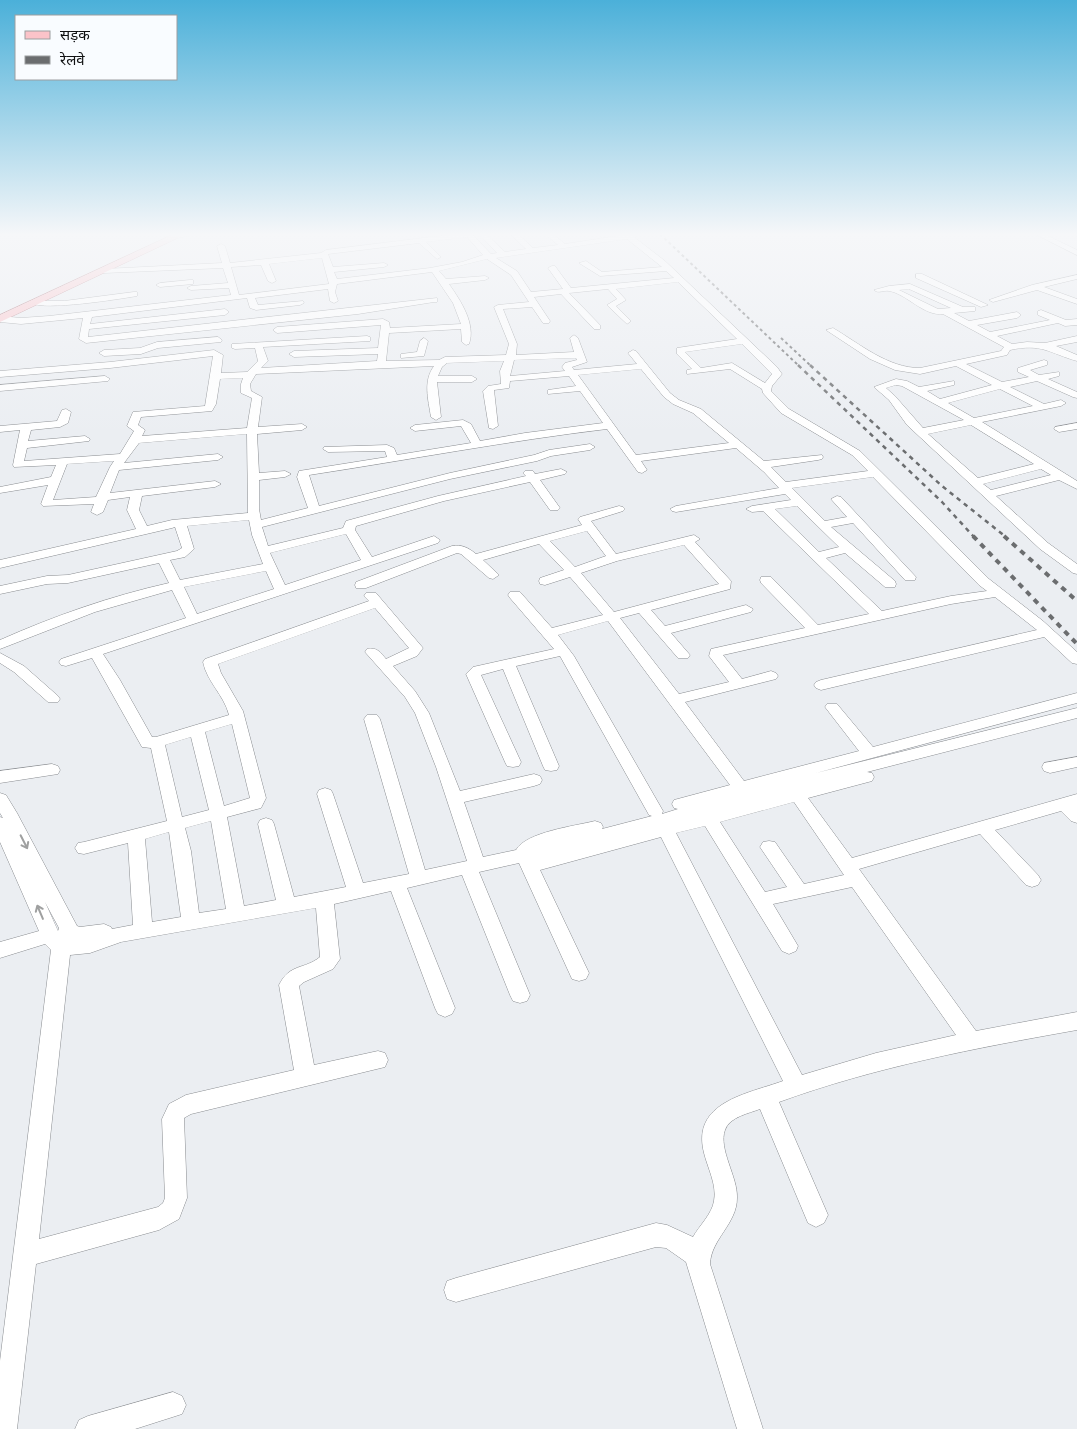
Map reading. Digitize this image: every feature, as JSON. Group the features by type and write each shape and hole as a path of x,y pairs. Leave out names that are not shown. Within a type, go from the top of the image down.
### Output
{"main road":[{"path":"0,319 41,301"}],"street":[{"path":"36,303 82,301"},
{"path":"0,319 29,321 217,301"},
{"path":"252,301 253,306 256,308 295,301"},
{"path":"299,301 303,316"},
{"path":"88,315 83,339 89,340 303,316 420,306 432,301"},
{"path":"454,301 467,326 466,342"},
{"path":"532,301 546,321"},
{"path":"574,301 596,326"},
{"path":"620,301 611,305 627,320"},
{"path":"701,301 776,372 776,377 766,388"},
{"path":"913,301 933,311 946,312 972,309"},
{"path":"942,301 962,310"},
{"path":"974,301 984,305"},
{"path":"493,426 488,391 491,388 505,387 505,371 512,344 508,328 498,307 534,304"},
{"path":"85,327 225,312"},
{"path":"946,312 1011,347"},
{"path":"1041,313 1068,323 1077,322"},
{"path":"968,324 1017,315"},
{"path":"988,335 1029,328 1059,320"},
{"path":"277,330 385,323 382,357"},
{"path":"385,331 467,326"},
{"path":"290,329 292,342"},
{"path":"830,330 902,376 919,390 973,421 1077,486"},
{"path":"574,338 582,362 567,365 642,470"},
{"path":"1048,345 1077,338"},
{"path":"234,346 367,339"},
{"path":"104,353 148,349 157,345 218,340"},
{"path":"216,376 382,357 419,355 422,352 424,341"},
{"path":"744,341 680,350 680,352 694,371 732,366 766,388 768,394 785,410 850,448 997,593 1048,632 1077,660"},
{"path":"1075,356 1048,345 1032,343 1005,348 1006,352 1004,353 902,376 879,387 892,398 905,416 921,432 1044,546 1077,569"},
{"path":"258,344 263,359 251,373 245,392 257,396 252,430 255,520 264,551 282,591"},
{"path":"148,349 152,360"},
{"path":"633,353 672,399 697,411 762,465 821,525 890,584"},
{"path":"0,374 217,354 216,376 210,408 137,414 132,426 140,430 129,451 122,456 114,467 97,512"},
{"path":"294,354 382,357 440,363 451,359 509,359 580,355"},
{"path":"436,417 432,379 434,371 440,363"},
{"path":"956,363 1043,407"},
{"path":"1044,364 1020,369 1076,395"},
{"path":"506,379 644,366"},
{"path":"940,402 1001,385 1056,374"},
{"path":"0,388 105,379"},
{"path":"432,379 472,379"},
{"path":"919,390 951,383"},
{"path":"551,392 584,388"},
{"path":"921,432 1061,403"},
{"path":"0,429 63,423 66,412"},
{"path":"415,428 463,423 467,426 474,440"},
{"path":"420,445 525,436 611,425"},
{"path":"1059,429 1077,426"},
{"path":"135,440 302,427"},
{"path":"26,428 18,465 122,456"},
{"path":"22,445 85,439"},
{"path":"316,510 304,483 303,473 393,459 474,440"},
{"path":"635,458 738,445"},
{"path":"0,564 180,523 255,520 316,510 549,453 590,447"},
{"path":"328,449 387,448 390,450 393,459"},
{"path":"114,467 218,457"},
{"path":"762,465 818,457"},
{"path":"520,461 554,508"},
{"path":"63,462 47,504 215,484"},
{"path":"977,482 1043,465"},
{"path":"368,562 349,530 348,526 353,522 561,472"},
{"path":"676,509 877,473"},
{"path":"254,478 285,474"},
{"path":"990,494 1077,474"},
{"path":"0,490 55,480"},
{"path":"370,481 397,510"},
{"path":"137,493 133,510 143,530"},
{"path":"837,499 910,577"},
{"path":"752,509 798,502"},
{"path":"766,507 879,616"},
{"path":"613,558 584,520 586,517 620,509"},
{"path":"821,525 856,519"},
{"path":"0,590 47,580 68,579 181,554 188,549 180,523"},
{"path":"474,559 589,527"},
{"path":"264,551 349,530"},
{"path":"545,581 613,558 692,539 725,581 726,586 550,633"},
{"path":"66,662 434,540"},
{"path":"542,540 574,572 613,616 740,787"},
{"path":"361,585 456,549 464,551 493,575"},
{"path":"816,556 847,549"},
{"path":"163,558 193,619"},
{"path":"0,645 65,617 120,600 177,585 270,566"},
{"path":"347,569 416,648 412,654 384,665"},
{"path":"766,580 815,630"},
{"path":"739,684 716,656 716,652 951,600 997,593"},
{"path":"515,596 550,633 564,651 655,811"},
{"path":"84,848 250,806 257,802 238,717 233,703 211,668 210,662 377,603"},
{"path":"642,608 683,655"},
{"path":"663,631 746,609"},
{"path":"821,685 1048,632"},
{"path":"513,762 472,674 478,670 564,651"},
{"path":"95,652 124,698 143,740 147,743 157,742 238,717"},
{"path":"372,652 418,704 429,727 455,798 472,867 520,994"},
{"path":"0,657 19,669 53,699"},
{"path":"508,663 551,766"},
{"path":"675,700 771,676"},
{"path":"579,974 526,861 525,850 537,842 1077,698"},
{"path":"832,707 869,753"},
{"path":"526,861 552,849 823,777 1077,713"},
{"path":"372,719 419,879"},
{"path":"197,730 218,814 236,914"},
{"path":"157,742 182,852 191,922"},
{"path":"1050,767 1077,762"},
{"path":"0,777 52,770"},
{"path":"0,823 60,937 80,947 102,942 118,934 324,899 472,867 526,861 666,830 866,777"},
{"path":"455,798 534,780"},
{"path":"325,794 357,892"},
{"path":"798,796 972,1041"},
{"path":"0,799 12,817 60,937 12,1368 4,1380 4,1429"},
{"path":"761,900 800,892 983,827 1070,802 1077,817"},
{"path":"710,819 788,946"},
{"path":"266,824 287,906"},
{"path":"983,827 1032,880"},
{"path":"666,830 796,1085"},
{"path":"136,836 143,930"},
{"path":"769,847 800,892"},
{"path":"397,884 445,1008"},
{"path":"306,1076 289,985 295,976 323,966 330,959 324,899"},
{"path":"0,950 60,937"},
{"path":"750,1429 698,1264 697,1255 699,1248 718,1218 726,1201 726,1188 713,1143 712,1131 717,1121 739,1107 796,1085 869,1065 972,1041 1077,1021"},
{"path":"25,1255 158,1218 172,1212 176,1198 174,1113 178,1109 191,1104 378,1060"},
{"path":"766,1096 816,1215"},
{"path":"456,1290 656,1235 665,1235 673,1238 697,1255"},
{"path":"88,1429 173,1405"}],"railway":[{"path":"730,301 799,366"},
{"path":"781,338 811,366"},
{"path":"798,365 942,502 974,537"},
{"path":"810,365 942,486 1006,537"},
{"path":"973,536 1077,644"},
{"path":"1004,536 1077,601"}]}
